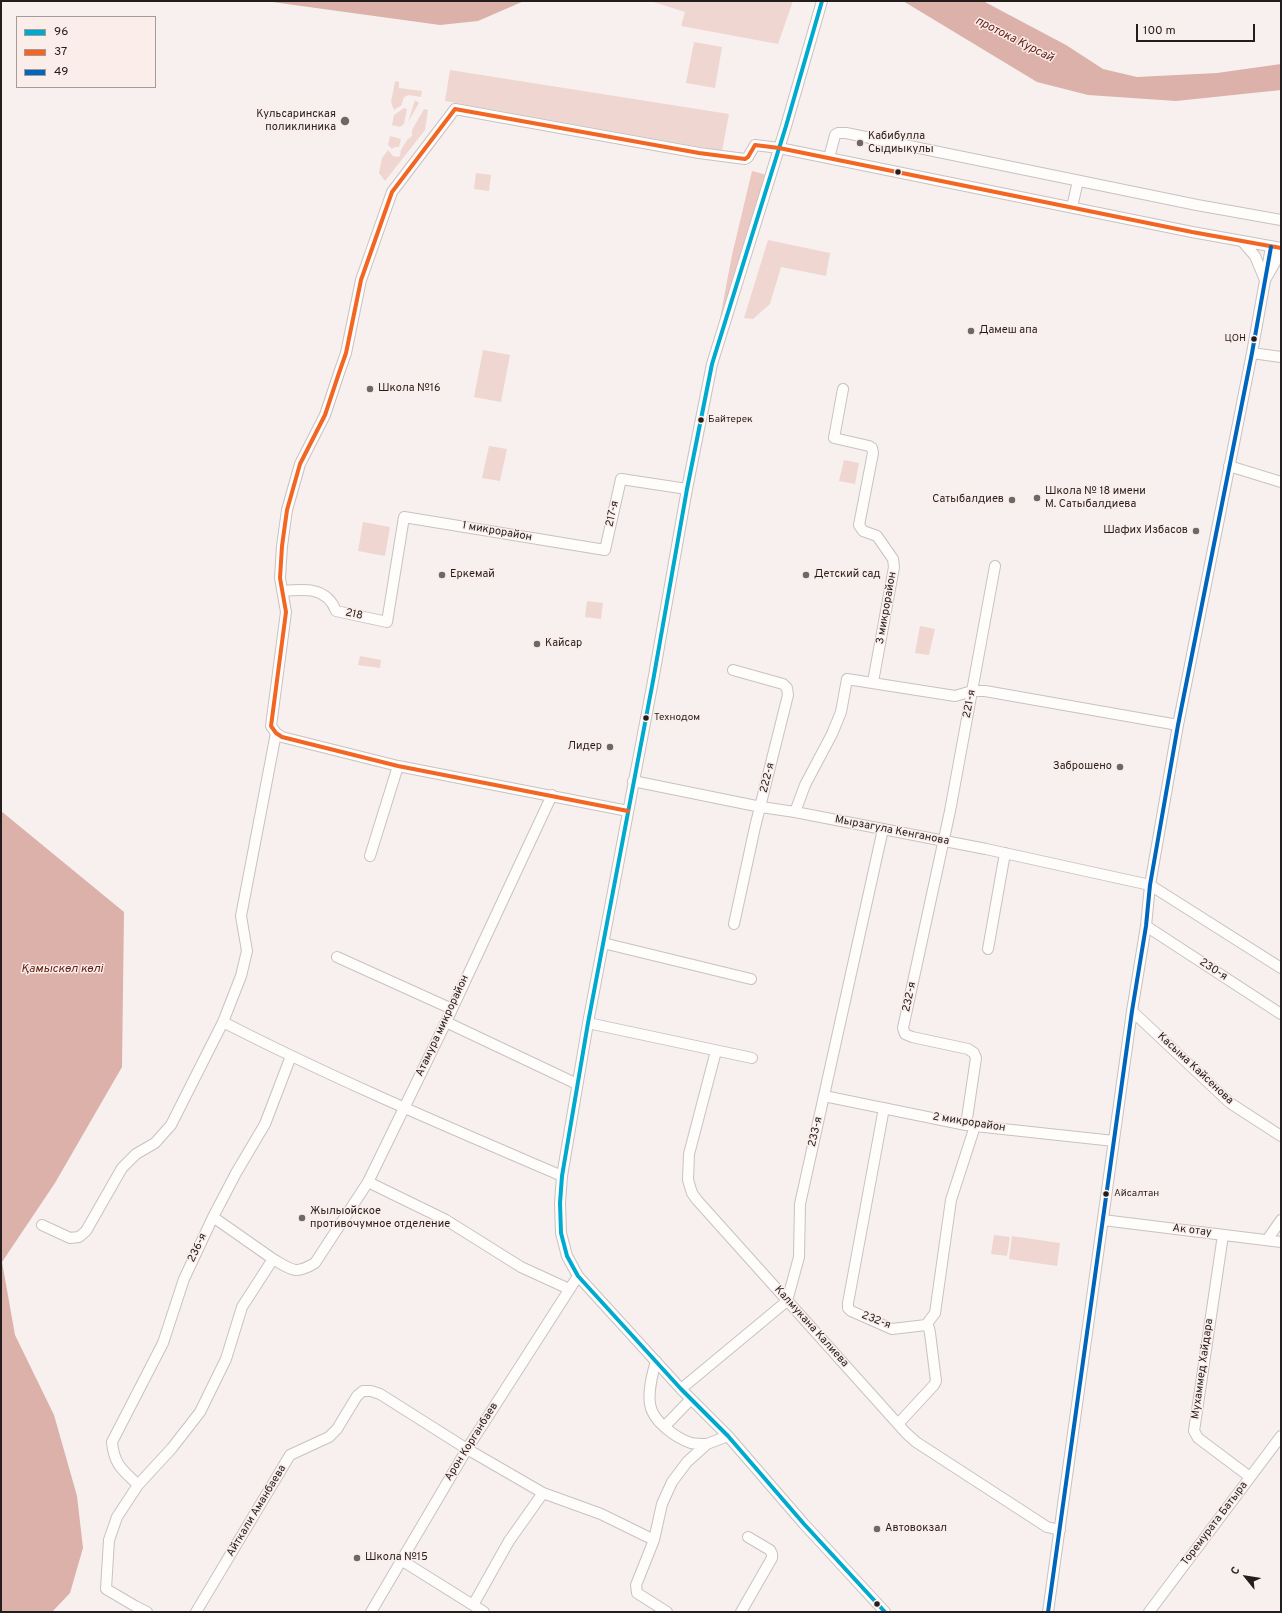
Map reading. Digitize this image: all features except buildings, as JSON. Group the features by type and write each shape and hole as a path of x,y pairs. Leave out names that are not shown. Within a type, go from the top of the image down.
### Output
{"street":[{"path":"822,1 779,148 712,364 687,489 654,679 633,781 577,1084 562,1176 560,1203 561,1233 567,1256 578,1276 691,1399 728,1436 804,1524 885,1612"},
{"path":"628,811 398,766 282,737 276,733 271,726 286,612 280,578 282,546 287,510 300,464 325,415 346,353 361,280 392,192 455,109 699,153 745,159 748,157 755,145 779,148 1276,248 1265,280 1252,354 1178,725 1150,885 1146,926 1132,1011 1048,1612"},
{"path":"829,158 835,135 841,132 1197,205 1281,220"},
{"path":"1072,207 1078,181"},
{"path":"1243,242 1255,256 1265,280"},
{"path":"1265,280 1281,252"},
{"path":"1252,354 1281,357"},
{"name":"3 микрорайон","path":"843,389 834,438 872,448 873,453 859,525 862,531 877,536 893,559 894,567 874,682"},
{"path":"1230,466 1281,482"},
{"name":"217-я","path":"605,550 621,479 687,489"},
{"name":"1 микрорайон","path":"387,622 404,517 605,550"},
{"name":"221-я","path":"943,841 995,566"},
{"name":"218","path":"283,591 301,589 321,593 329,598 336,611 387,622"},
{"name":"222-я","path":"733,670 782,684 787,688 788,695 755,827 734,924"},
{"path":"795,812 805,785 832,734 841,712 847,679 874,682 955,696 985,691 1032,698 1178,725"},
{"path":"42,1225 70,1238 78,1237 86,1231 122,1168 136,1154 155,1143 171,1125 223,1022 241,976 247,951 241,916 276,733"},
{"path":"370,856 398,766"},
{"name":"Мырзагула Кенганова","path":"633,781 761,807 795,812 1005,853 1150,885"},
{"name":"Атамура микрорайон","path":"213,1217 291,1270 304,1270 315,1263 324,1252 368,1182 446,1022 552,795"},
{"name":"233-я","path":"787,1301 799,1257 800,1204 883,829"},
{"name":"232-я","path":"884,1108 848,1308 851,1311 892,1329 926,1325 935,1313 951,1200 971,1125 976,1058 974,1053 968,1049 912,1037 905,1034 903,1028 943,841"},
{"path":"988,949 1005,853"},
{"path":"1150,885 1281,968"},
{"name":"230-я","path":"1146,926 1281,1014"},
{"path":"603,943 750,979"},
{"path":"337,957 452,1009"},
{"name":"Касыма Кайсенова","path":"1132,1011 1230,1103 1281,1136"},
{"path":"223,1022 404,1109 562,1176"},
{"path":"446,1022 577,1084"},
{"path":"588,1023 752,1058"},
{"name":"Калмукана Калиева","path":"716,1051 689,1154 688,1180 692,1194 898,1424 916,1442 1047,1527 1060,1530"},
{"name":"236-я","path":"138,1485 117,1464 113,1455 112,1442 163,1343 184,1279 213,1217 265,1124 291,1056"},
{"name":"2 микрорайон","path":"824,1096 971,1125 1114,1141"},
{"path":"368,1182 446,1220 521,1267 569,1289"},
{"name":"Ак отау","path":"1103,1220 1281,1242"},
{"path":"1267,1240 1281,1220"},
{"name":"Мухаммед Хайдара","path":"1223,1235 1194,1431 1198,1438 1250,1477"},
{"path":"148,1612 106,1589 109,1540 117,1517 138,1485 172,1448 200,1412 226,1359 242,1307 273,1259"},
{"name":"Арон Корганбаев","path":"372,1612 467,1449 578,1276"},
{"path":"681,1388 787,1301"},
{"path":"898,1424 934,1386 936,1381 930,1333 929,1328 926,1325"},
{"path":"656,1361 650,1382 650,1404 654,1416 680,1438 698,1444 707,1444 728,1436"},
{"name":"Айткали Аманбаева","path":"196,1612 290,1455 329,1437 337,1430 357,1396 363,1391 371,1391 380,1394 467,1449"},
{"path":"665,1426 691,1399"},
{"name":"Торемурата Батыра","path":"1149,1612 1281,1436"},
{"path":"667,1612 637,1592 635,1589 654,1540 662,1504 672,1482 687,1462 707,1444"},
{"path":"467,1449 543,1493 601,1514 654,1540"},
{"path":"473,1605 509,1541 543,1493"},
{"path":"741,1612 772,1558 770,1550 748,1537"},
{"path":"401,1560 484,1612"}],"shaded area":[{"path":"650,1 793,1 778,44 681,26 685,12"},
{"path":"694,42 722,47 715,88 686,83"},
{"path":"450,70 729,114 722,151 445,101"},
{"path":"395,82 399,82 399,88 422,91 421,97 411,95 406,96 402,105 394,110 391,102"},
{"path":"415,100 419,103 408,122"},
{"path":"404,108 407,109 404,124 400,127 392,125 394,115"},
{"path":"424,109 428,110 425,130 385,181 379,173 382,158 388,150 393,156 400,156 401,150 407,140 412,136 412,130"},
{"path":"390,136 401,139 399,147 392,149 388,145"},
{"path":"752,171 767,175 718,329 732,255"},
{"path":"476,173 491,175 489,191 474,189"},
{"path":"768,240 830,253 826,276 781,267 770,304 753,319 744,318"},
{"path":"483,350 510,355 501,402 474,397"},
{"path":"489,446 507,449 500,481 482,478"},
{"path":"844,460 859,463 855,484 839,481"},
{"path":"363,522 390,527 385,556 358,551"},
{"path":"587,601 603,603 601,619 585,617"},
{"path":"920,626 935,629 929,655 915,653"},
{"path":"360,656 381,660 380,668 358,665"},
{"path":"994,1235 1010,1237 1007,1256 991,1254"},
{"path":"1012,1236 1060,1243 1057,1266 1009,1259"}],"water":[{"path":"265,1 524,1 478,21 440,25"},
{"name":"протока Курсай","path":"903,1 983,1 1066,45 1103,69 1137,77 1217,73 1281,64 1281,90 1176,101 1088,95 1037,82"},
{"name":"Қамыскөл көлі","path":"1,811 124,912 122,1067 55,1183 2,1262 15,1335 54,1415 77,1496 83,1548 70,1593 52,1612 1,1612"}],"transit line":[{"name":"96","path":"822,1 786,126 712,364 687,489 653,681 588,1023 562,1176 560,1203 561,1233 567,1256 578,1276 681,1389 728,1436 804,1524 885,1612"},
{"name":"37","path":"628,811 398,766 282,737 276,733 271,726 286,612 280,578 282,546 287,510 300,464 325,415 346,353 361,280 392,192 455,109 699,153 745,159 748,157 755,145 779,148 1192,232 1281,248"},
{"name":"49","path":"1048,1612 1132,1011 1146,926 1150,885 1178,725 1252,353 1271,247"}],"place":[{"name":"Кульсаринская поликлиника","path":"345,121"},
{"name":"Кабибулла Сыдиыкулы","path":"860,143"},
{"name":"Дамеш апа","path":"971,331"},
{"name":"ЦОН","path":"1254,339"},
{"name":"Школа №16","path":"370,389"},
{"name":"Байтерек","path":"701,420"},
{"name":"Школа № 18 имени М. Сатыбалдиева","path":"1037,498"},
{"name":"Сатыбалдиев","path":"1012,500"},
{"name":"Шафих Избасов","path":"1196,531"},
{"name":"Еркемай","path":"442,575"},
{"name":"Детский сад","path":"806,575"},
{"name":"Кайсар","path":"537,644"},
{"name":"Технодом","path":"646,718"},
{"name":"Лидер","path":"610,747"},
{"name":"Заброшено","path":"1120,767"},
{"name":"Айсалтан","path":"1106,1194"},
{"name":"Жылыойское противочумное отделение","path":"302,1218"},
{"name":"Автовокзал","path":"877,1529"},
{"name":"Школа №15","path":"357,1558"}]}
